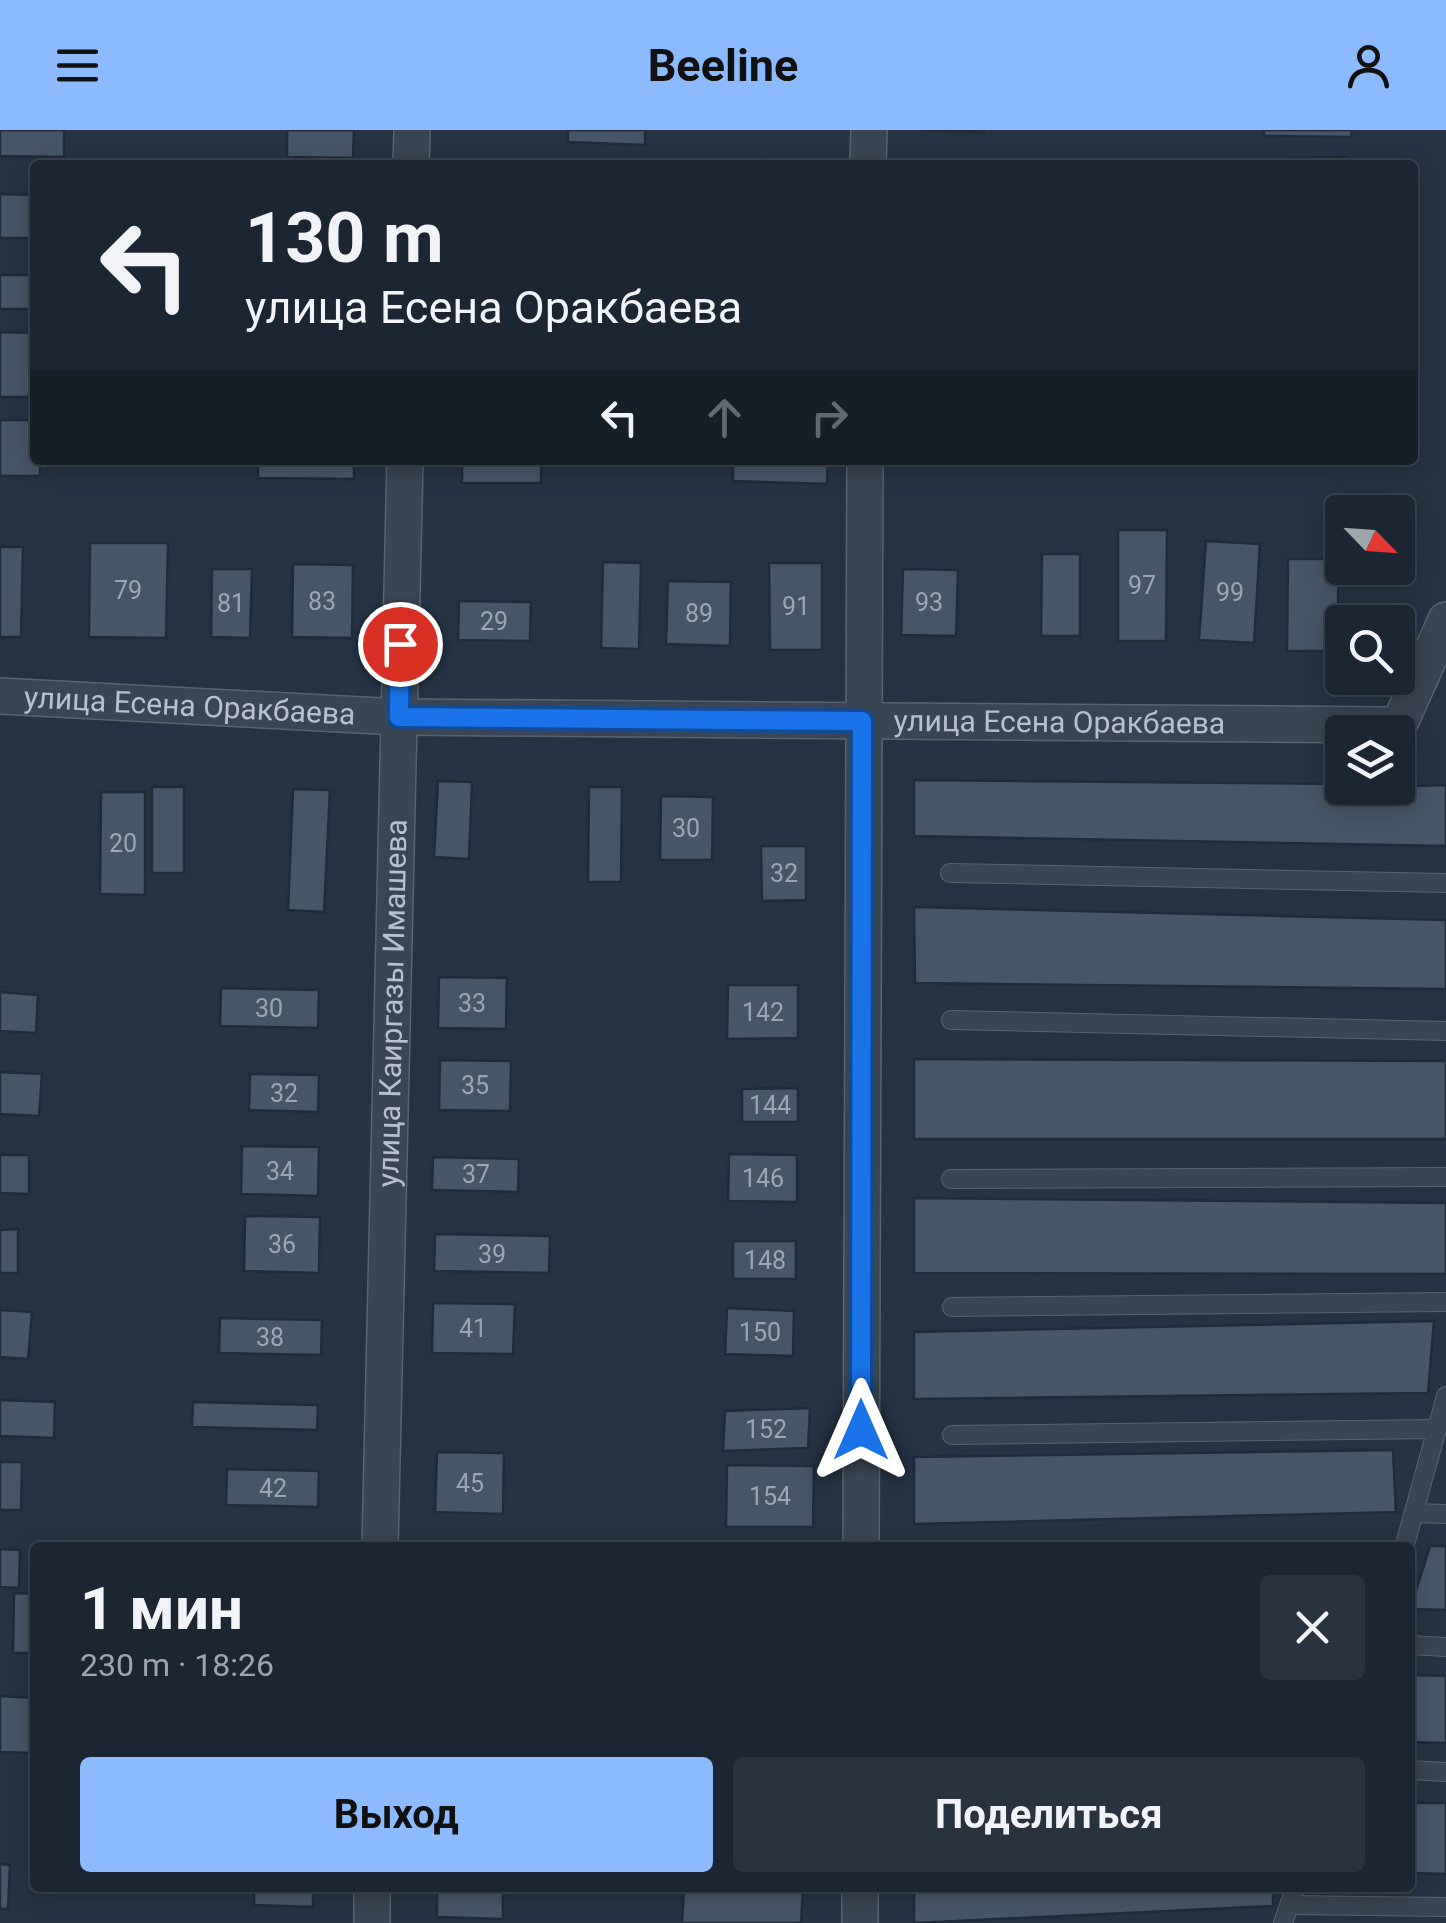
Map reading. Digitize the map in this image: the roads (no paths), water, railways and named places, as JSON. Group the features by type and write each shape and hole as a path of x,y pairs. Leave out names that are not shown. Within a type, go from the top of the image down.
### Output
{"street":[{"path":"411,160 412,130"},
{"path":"868,160 869,130"},
{"name":"улица Каиргазы Имашева","path":"380,1542 404,465"},
{"path":"861,1542 865,465"},
{"name":"улица Есена Оракбаева","path":"0,696 399,717 1399,725 1446,620"},
{"path":"372,1892 372,1923"},
{"path":"860,1892 860,1923"}],"lane":[{"path":"950,873 1446,882"},
{"path":"951,1020 1446,1032"},
{"path":"951,1179 1446,1177"},
{"path":"952,1307 1446,1302"},
{"path":"1406,1542 1446,1396"},
{"path":"952,1435 1437,1429"},
{"path":"1414,1513 1446,1514"},
{"path":"1415,1646 1446,1646"},
{"path":"1415,1770 1446,1772"},
{"path":"1289,1905 1446,1908"}]}
